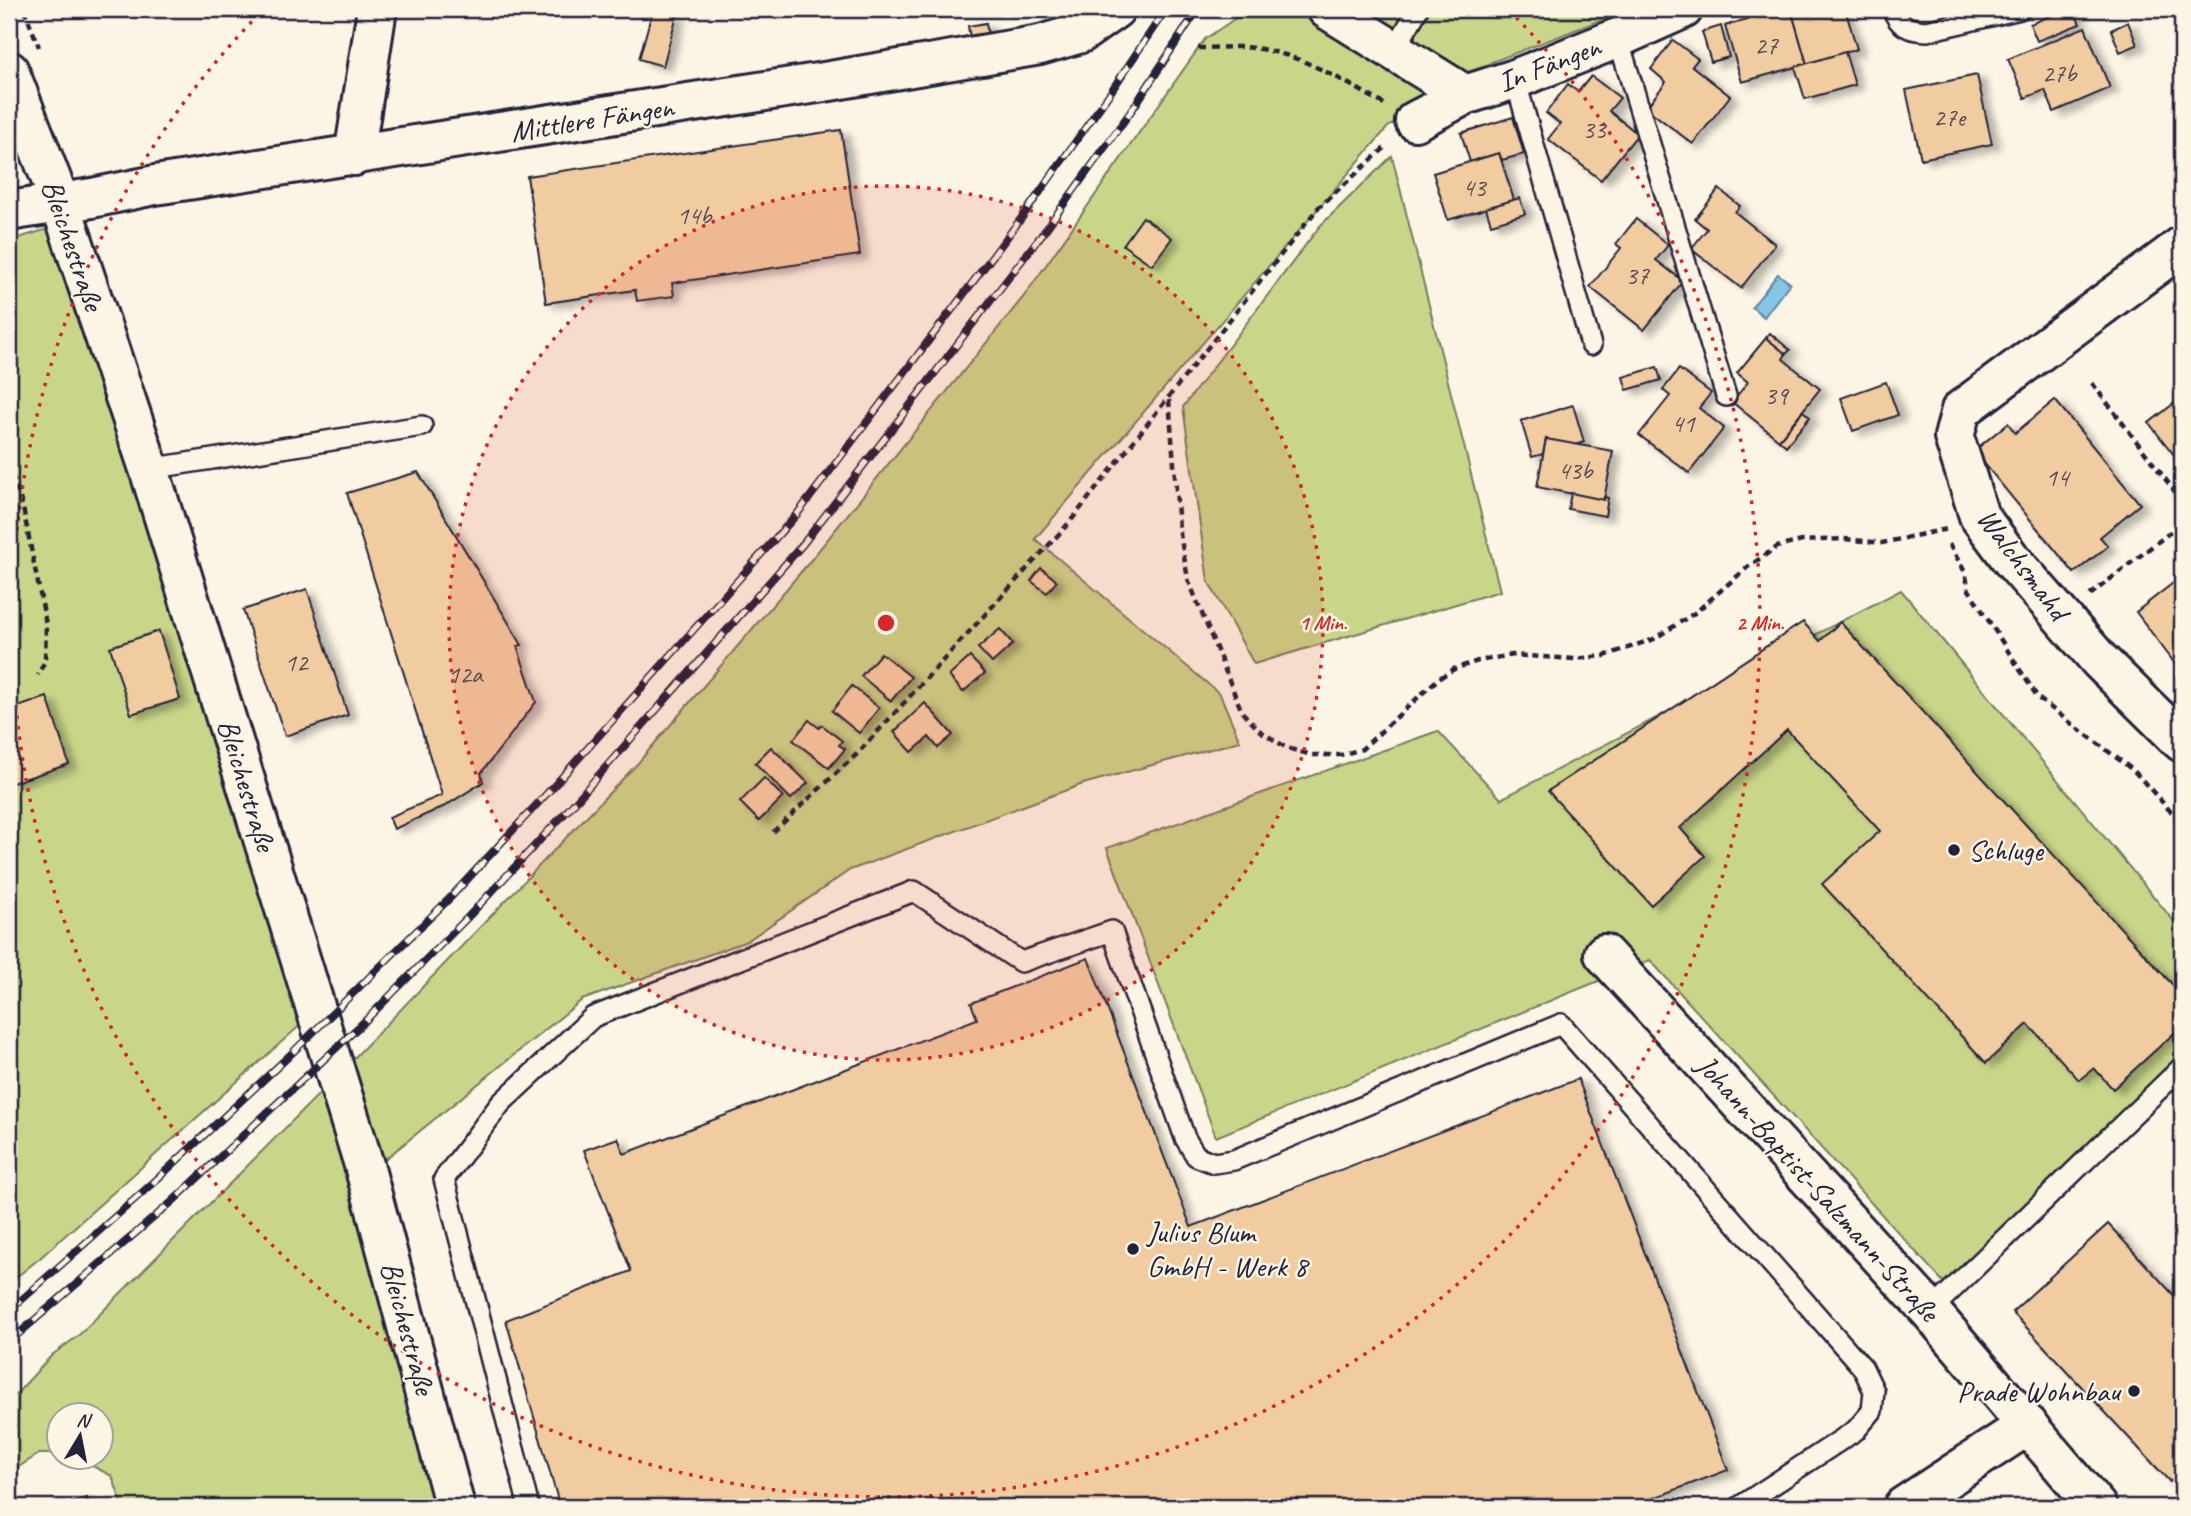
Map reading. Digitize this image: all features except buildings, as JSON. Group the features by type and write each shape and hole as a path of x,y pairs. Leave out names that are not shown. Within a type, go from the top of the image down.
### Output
{"street":[{"path":"354,156 377,9"},
{"name":"Mittlere Fängen","path":"9,211 156,185 824,82 1040,45 1081,33 1115,9"},
{"path":"1326,9 1465,95"},
{"name":"In Fängen","path":"1415,121 1465,95 1515,79 1683,9"},
{"name":"Bleichestraße","path":"9,71 60,202 149,469 364,1165 455,1507"},
{"name":"Walchsmahd","path":"2182,246 1961,410 1954,437 1979,516 2011,559 2100,661 2182,742"},
{"name":"Johann-Baptist-Salzmann-Straße","path":"1604,954 1930,1311 2097,1507"},
{"path":"1903,1507 2028,1425"}],"lane":[{"path":"1394,51 1418,9"},
{"path":"1893,9 1896,20 1911,30 1927,31 2020,9"},
{"path":"1618,38 1726,396"},
{"path":"1515,79 1591,345"},
{"path":"149,469 422,426"},
{"path":"529,1507 444,1179 501,1103 593,1017 914,891 1021,962 1112,932 1185,1138 1196,1157 1214,1163 1234,1160 1560,1024 1863,1368 1874,1391 1872,1411 1856,1430 1739,1507"},
{"path":"1930,1311 2182,1067"}],"path":[{"path":"773,832 857,754 1069,523 1318,208 1415,121 1315,66 1284,54 1245,47 1198,48"},
{"path":"2092,383 2182,501"},
{"path":"1169,399 1179,528 1188,579 1242,712 1260,731 1287,748 1312,755 1341,755 1362,749 1437,679 1454,669 1478,661 1512,655 1575,659 1604,656 1654,639 1696,612 1749,566 1777,547 1802,541 1844,539 1882,543 1942,531 1979,516"},
{"path":"9,464 23,508 46,624 45,661 38,675"},
{"path":"2062,617 2182,523"},
{"path":"1942,531 1965,572 1969,590 2038,698 2134,771 2182,824"},
{"path":"9,1260 18,1252"}],"green space":[{"path":"1249,9 1629,9 1492,62 1388,127 1035,539 1220,694 1240,741 1083,784 850,870 747,941 582,1000 363,1177 439,1507 123,1507 112,1476 100,1470 116,1470 116,1400 46,1400 46,1454 39,1454 9,1473 9,1402 52,1355 78,1336 332,1081 638,763 806,566 1025,295 1205,39"},
{"path":"1392,156 1500,591 1254,664 1208,581 1183,407 1320,226"},
{"path":"57,226 305,1021 9,1283 9,241"},
{"path":"1901,590 2182,931 2182,1052 1946,1285 1650,960 1216,1137 1107,848 1438,731 1501,799"}],"water":[{"path":"1778,274 1790,283 1764,317 1752,307"}],"railway":[{"path":"9,1311 154,1182 289,1056 450,898 798,513 1023,216 1166,9"},
{"path":"9,1342 173,1201 366,1020 468,917 568,810 803,544 1043,233 1134,107 1198,9"}],"place":[{"name":"Schluge","path":"1954,850"},
{"name":"Julius Blum GmbH - Werk 8","path":"1133,1249"},
{"name":"Prade Wohnbau","path":"2134,1391"}]}
